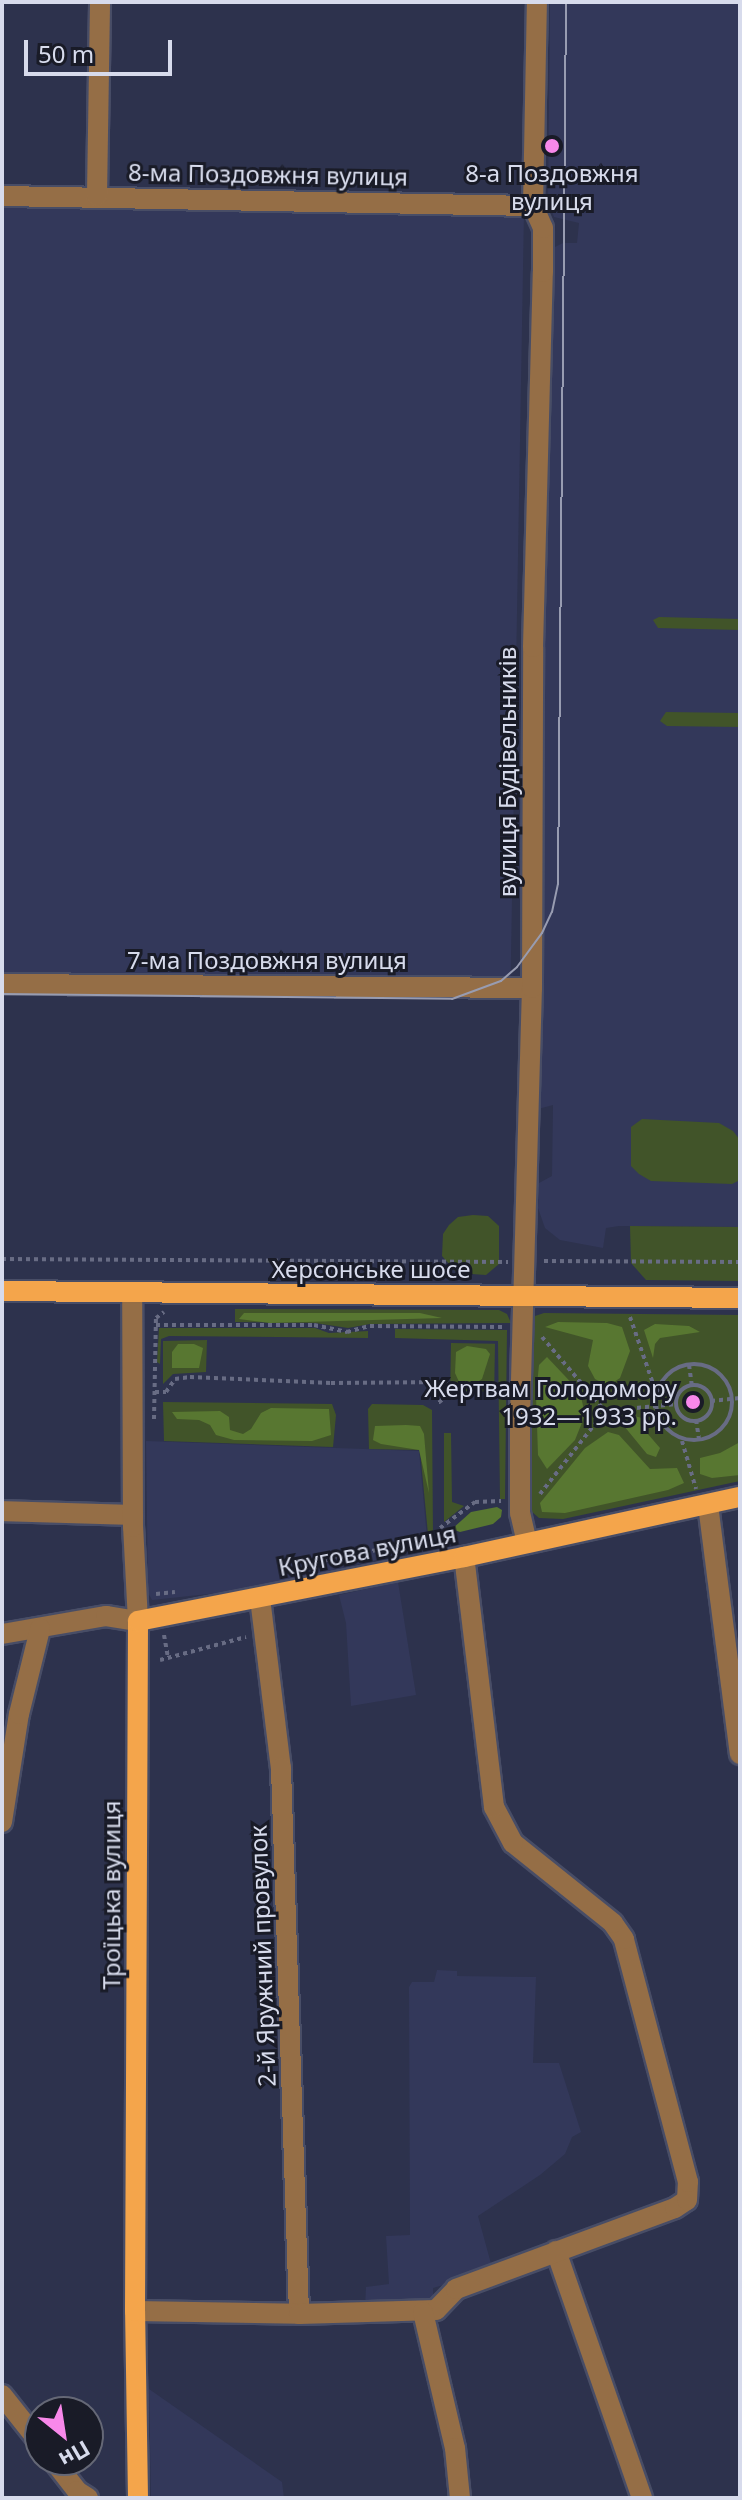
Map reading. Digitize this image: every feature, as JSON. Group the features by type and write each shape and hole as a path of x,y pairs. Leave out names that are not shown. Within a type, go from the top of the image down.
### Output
{"main road":[{"name":"Херсонське шосе","path":"2,1291 740,1298"},
{"name":"Кругова вулиця","path":"138,1621 464,1557 702,1497 740,1497"},
{"name":"Троїцька вулиця","path":"138,1621 135,2311 138,2498"}],"street":[{"path":"97,196 100,2"},
{"name":"вулиця Будівельників","path":"527,1543 520,1513 532,988 533,647 543,272 543,228 533,206 537,2"},
{"name":"8-ма Поздовжня вулиця","path":"2,196 533,206"},
{"name":"7-ма Поздовжня вулиця","path":"2,984 532,988"},
{"name":"Троїцька вулиця","path":"132,1293 134,1597 138,1621"},
{"path":"702,1497 740,1754"},
{"path":"2,1511 133,1515"},
{"path":"135,2311 299,2314 436,2310 456,2289 675,2208 687,2200 688,2182 624,1939 613,1923 513,1843 494,1807 464,1557"},
{"name":"2-й Яружний провулок","path":"260,1598 281,1768 299,2314"},
{"name":"Кругова вулиця","path":"2,1634 106,1616 138,1621"},
{"path":"2,1822 19,1714 40,1629"},
{"path":"556,2251 642,2498"},
{"path":"423,2312 455,2448 460,2498"},
{"path":"2,2395 24,2423"},
{"path":"65,2476 77,2491 88,2498"}],"path":[{"path":"2,1259 740,1262"},
{"path":"177,1273 178,1260"},
{"path":"153,1426 156,1325 161,1312 173,1312"},
{"path":"630,1317 655,1389 661,1422 682,1441 702,1497"},
{"path":"156,1325 314,1325 347,1332 370,1326 510,1327"},
{"path":"533,1327 605,1411"},
{"path":"655,1389 674,1367 689,1364 707,1363 728,1382 731,1417 713,1437 682,1441"},
{"path":"689,1364 692,1386"},
{"path":"155,1392 166,1392 175,1379 190,1377 331,1383 448,1382 448,1395 438,1403"},
{"path":"700,1385 710,1393 713,1407 703,1419 688,1421 678,1412 676,1398 686,1387 692,1386 700,1385"},
{"path":"711,1401 740,1398"},
{"path":"533,1502 605,1411 677,1404"},
{"path":"696,1420 699,1439"},
{"path":"440,1528 475,1502 507,1501"},
{"path":"305,1571 333,1557 440,1540"},
{"path":"156,1580 157,1594"},
{"path":"134,1597 185,1591"},
{"path":"160,1674 160,1659 265,1633"}],"shaded area":[{"path":"550,2 740,2 740,1227 619,1226 606,1228 603,1248 560,1240 545,1228 538,1208 539,1183 552,1176 553,1105 538,1109 549,259 553,248 563,243 577,243 579,223 554,217 548,201"},
{"path":"2,207 524,216 511,981 2,972"},
{"path":"146,1441 419,1451 428,1548 246,1590 152,1600 148,1593"},
{"path":"398,1582 416,1695 351,1706 346,1623 339,1595"},
{"path":"437,1970 457,1971 457,1976 536,1977 533,2063 559,2063 581,2132 572,2137 565,2154 540,2175 478,2216 493,2271 433,2288 433,2302 365,2307 366,2287 389,2284 386,2236 410,2235 409,1987 412,1982 434,1982"},
{"path":"149,2389 282,2482 284,2498 151,2498"}],"green space":[{"path":"659,617 740,619 740,630 658,628 653,620"},
{"path":"666,712 740,713 740,727 667,726 660,721"},
{"path":"642,1119 719,1123 733,1131 740,1140 740,1180 732,1184 651,1181 639,1174 631,1166 631,1127"},
{"path":"488,1216 499,1226 499,1264 486,1275 457,1273 442,1256 443,1234 449,1225 458,1217"},
{"path":"630,1226 740,1227 740,1281 646,1280 631,1263"},
{"path":"235,1309 499,1310 507,1314 511,1323 370,1324 348,1328 315,1323 235,1322"},
{"path":"244,1313 420,1313 442,1318 270,1323 239,1319"},
{"path":"544,1313 740,1315 740,1481 563,1519 539,1518 531,1511 530,1333 535,1316"},
{"path":"558,1322 607,1323 622,1327 630,1351 620,1378 608,1386 595,1379 588,1366 593,1340 545,1327"},
{"path":"655,1324 689,1326 700,1332 660,1338 655,1344 653,1358 644,1330"},
{"path":"159,1328 315,1328 329,1333 368,1331 368,1338 169,1336 161,1339 160,1364 157,1362"},
{"path":"395,1329 507,1330 505,1499 500,1499 498,1341 395,1338"},
{"path":"207,1340 206,1372 173,1374 163,1384 163,1341"},
{"path":"451,1343 495,1344 494,1392 450,1391"},
{"path":"178,1344 194,1344 203,1348 199,1368 172,1368 172,1352"},
{"path":"467,1346 486,1349 490,1354 482,1379 473,1385 460,1384 455,1373 456,1352"},
{"path":"547,1357 580,1392 585,1415 575,1440 547,1469 538,1455 536,1395 539,1365"},
{"path":"163,1402 332,1404 336,1415 333,1447 164,1441"},
{"path":"372,1404 423,1405 432,1410 433,1535 428,1534 420,1450 369,1449 368,1409"},
{"path":"271,1408 329,1409 331,1435 312,1441 234,1440 216,1435 210,1425 199,1420 177,1419 172,1412 220,1411 229,1417 230,1430 243,1434 251,1429 261,1413"},
{"path":"634,1416 642,1418 647,1433 660,1448 656,1457 647,1454 624,1426 625,1419"},
{"path":"375,1426 420,1426 424,1434 429,1493 419,1450 373,1440"},
{"path":"608,1432 619,1435 650,1469 677,1468 684,1483 668,1490 565,1513 542,1512 540,1503 585,1448"},
{"path":"444,1433 451,1433 452,1502 464,1506 444,1522"},
{"path":"740,1442 740,1475 712,1478 700,1474 700,1458 720,1453"},
{"path":"497,1507 502,1510 501,1517 493,1524 460,1532 452,1529 471,1512"}],"tram line":[{"path":"2,994 452,999 501,981 517,967 542,933 552,912 558,884 566,2"}],"place":[{"name":"8-а Поздовжня вулиця","path":"552,146"},
{"name":"Жертвам Голодомору 1932—1933 рр.","path":"693,1402"}]}
